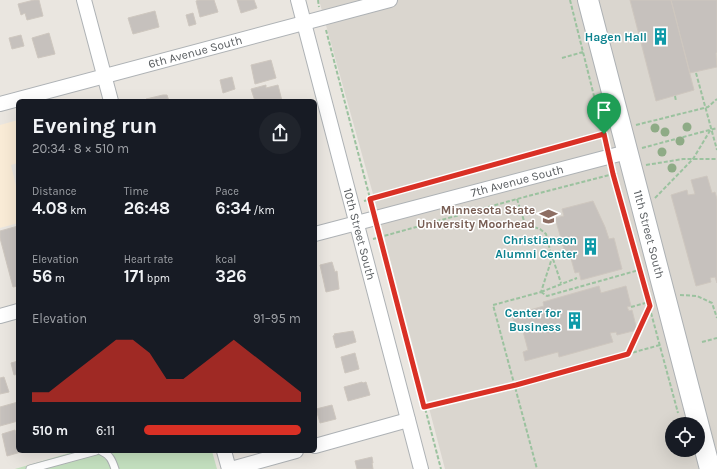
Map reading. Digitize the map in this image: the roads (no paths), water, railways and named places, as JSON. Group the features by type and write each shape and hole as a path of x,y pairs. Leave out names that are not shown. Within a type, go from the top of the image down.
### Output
{"street":[{"path":"84,0 111,99"},
{"name":"10th Street South","path":"298,0 421,469"},
{"name":"6th Avenue South","path":"19,99 390,0"},
{"name":"11th Street South","path":"588,0 625,152 645,215 710,469"},
{"name":"6th Avenue South","path":"0,104 16,100"},
{"name":"7th Avenue South","path":"317,233 625,152"},
{"path":"0,316 16,312"},
{"path":"317,445 408,420"},
{"path":"225,453 230,469 289,453"}],"lane":[{"path":"30,469 89,453"},
{"path":"105,453 112,460 115,469"}],"place":[{"name":"Hagen Hall","path":"660,37"},
{"name":"Minnesota State University Moorhead","path":"548,217"},
{"name":"Christianson Alumni Center","path":"590,247"},
{"name":"Center for Business","path":"574,320"}]}
